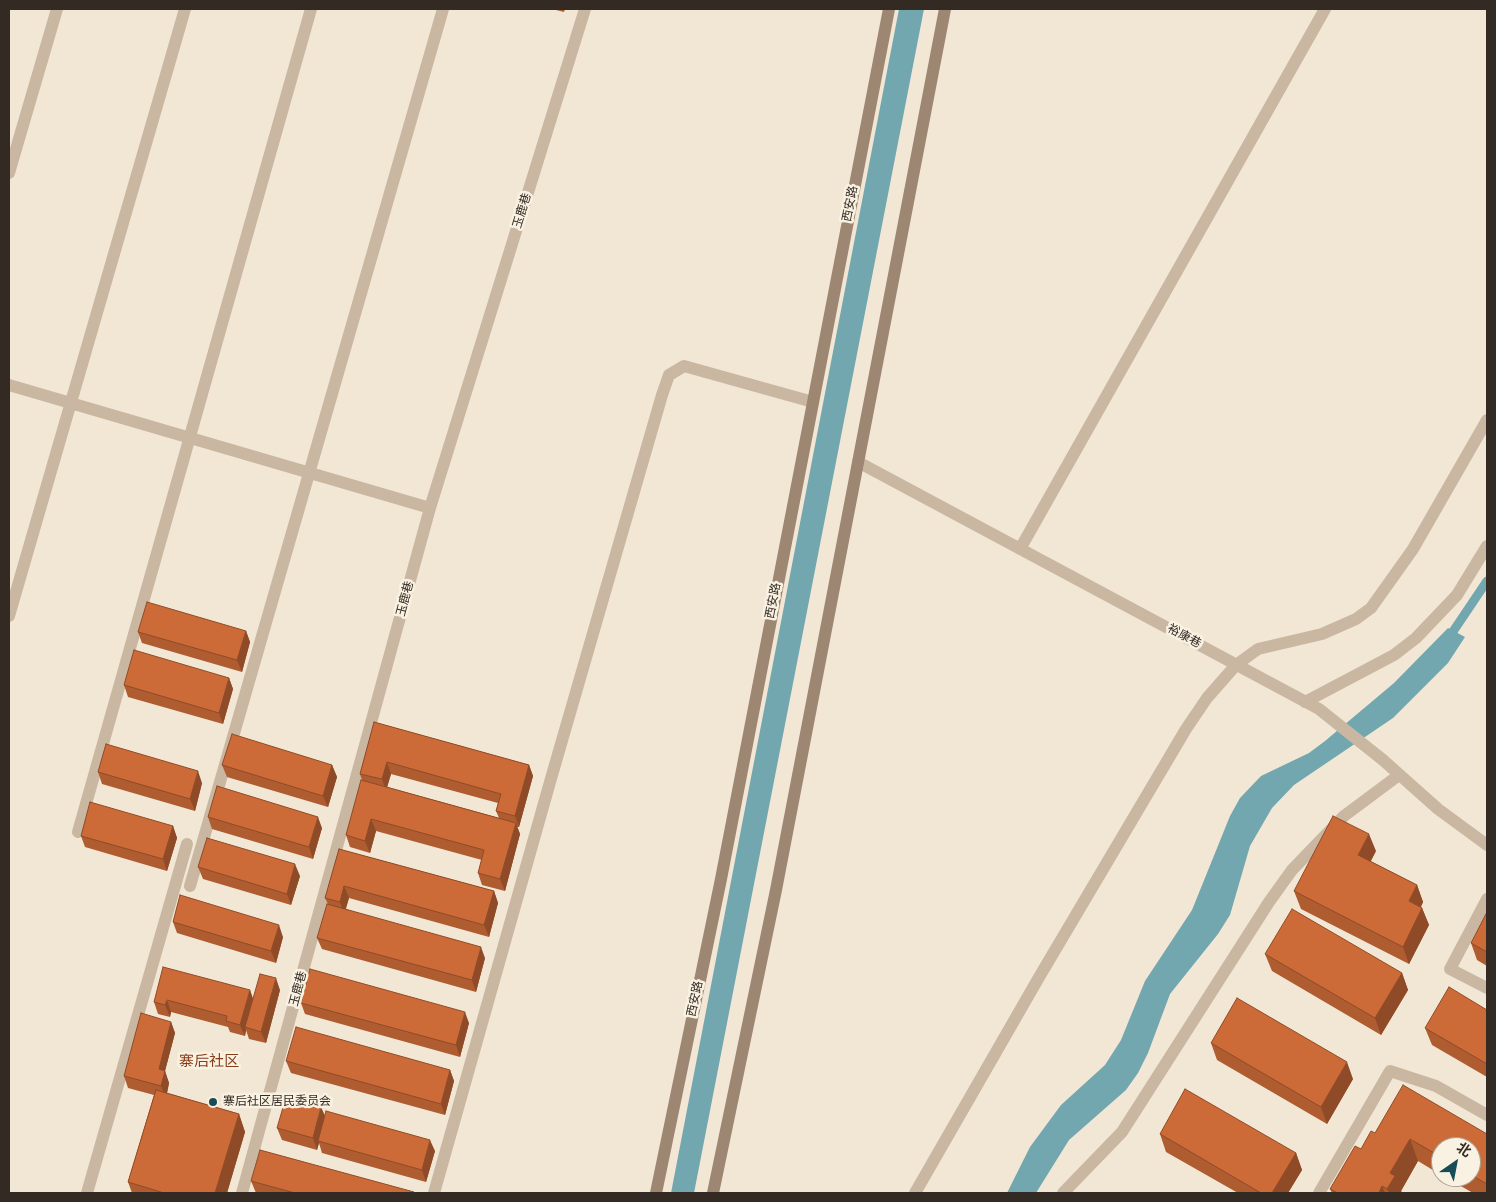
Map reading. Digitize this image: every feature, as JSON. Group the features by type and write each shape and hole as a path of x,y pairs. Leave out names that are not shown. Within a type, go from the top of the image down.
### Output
{"street":[{"path":"9,173 58,9"},
{"path":"9,616 72,403 184,9"},
{"path":"78,832 311,9"},
{"path":"190,886 442,9"},
{"name":"玉鹿巷","path":"242,1193 430,508 585,9"},
{"name":"西安路","path":"656,1193 721,879 888,9"},
{"path":"713,1193 776,890 945,9"},
{"path":"1020,548 1325,9"},
{"path":"434,1193 558,754 662,395 670,375 684,366 813,402"},
{"path":"9,385 430,508"},
{"path":"915,1193 1038,979 1206,698 1236,665 1265,647 1304,639 1339,628 1371,608 1413,548 1487,420"},
{"name":"裕康巷","path":"858,462 1319,709 1383,760 1438,809 1487,845"},
{"path":"1306,702 1394,656 1416,638 1457,595 1487,546"},
{"path":"1063,1193 1122,1132 1269,902 1292,870 1344,816 1399,775"},
{"path":"87,1193 187,844"},
{"path":"1487,899 1450,969 1487,988"},
{"path":"1319,1193 1390,1071 1436,1086 1487,1115"}],"water":[{"path":"899,9 924,9 694,1193 671,1193"},
{"path":"1448,628 1465,637 1448,663 1393,718 1294,785 1272,808 1250,846 1230,915 1218,934 1170,994 1148,1053 1138,1073 1126,1090 1069,1140 1036,1193 1007,1193 1030,1147 1061,1105 1105,1065 1121,1040 1145,981 1192,910 1230,816 1240,798 1261,776 1309,753 1325,741 1394,683"}],"building":[{"path":"147,602 246,631 237,660 138,632"},
{"path":"134,650 229,678 219,713 124,685"},
{"path":"374,722 529,765 515,816 496,811 501,794 387,762 382,779 360,774"},
{"path":"232,734 332,765 323,796 222,765"},
{"path":"106,744 198,771 190,799 98,772"},
{"path":"361,780 516,823 500,879 478,873 484,850 371,819 365,841 346,835"},
{"path":"217,786 318,817 309,847 208,817"},
{"path":"90,802 173,826 163,859 81,836"},
{"path":"1333,816 1369,834 1358,855 1417,885 1409,901 1422,908 1403,947 1294,891"},
{"path":"207,838 295,864 287,894 198,867"},
{"path":"339,849 494,891 484,925 344,886 340,902 325,898"},
{"path":"180,895 279,925 271,951 173,922"},
{"path":"327,904 481,947 472,980 317,938"},
{"path":"1292,909 1402,973 1375,1018 1265,954"},
{"path":"1487,912 1487,952 1471,943"},
{"path":"163,967 250,990 240,1025 226,1021 227,1016 167,1000 165,1005 154,1002"},
{"path":"310,969 465,1012 456,1045 301,1003"},
{"path":"260,974 276,978 261,1032 245,1027"},
{"path":"1449,987 1487,1010 1487,1064 1425,1028"},
{"path":"1237,998 1347,1062 1321,1107 1211,1043"},
{"path":"141,1013 171,1022 159,1069 165,1071 161,1086 124,1076"},
{"path":"296,1027 450,1070 441,1104 286,1061"},
{"path":"1403,1085 1487,1134 1487,1184 1481,1181 1481,1137 1431,1137 1431,1151 1410,1139 1390,1173 1395,1176 1387,1189 1382,1186 1379,1193 1335,1193 1330,1189 1355,1146 1361,1149 1371,1131 1375,1133"},
{"path":"1185,1089 1296,1153 1272,1193 1261,1193 1160,1134"},
{"path":"156,1090 239,1114 215,1193 164,1193 128,1182"},
{"path":"286,1097 321,1107 313,1138 277,1128"},
{"path":"326,1111 430,1140 422,1170 318,1141"},
{"path":"260,1150 414,1193 295,1193 251,1181"}],"waterway":[{"path":"1448,639 1487,581"}],"place":[{"name":"寨后社区居民委员会","path":"213,1102"}],"district":[{"name":"寨后社区","path":"209,1063"}]}
